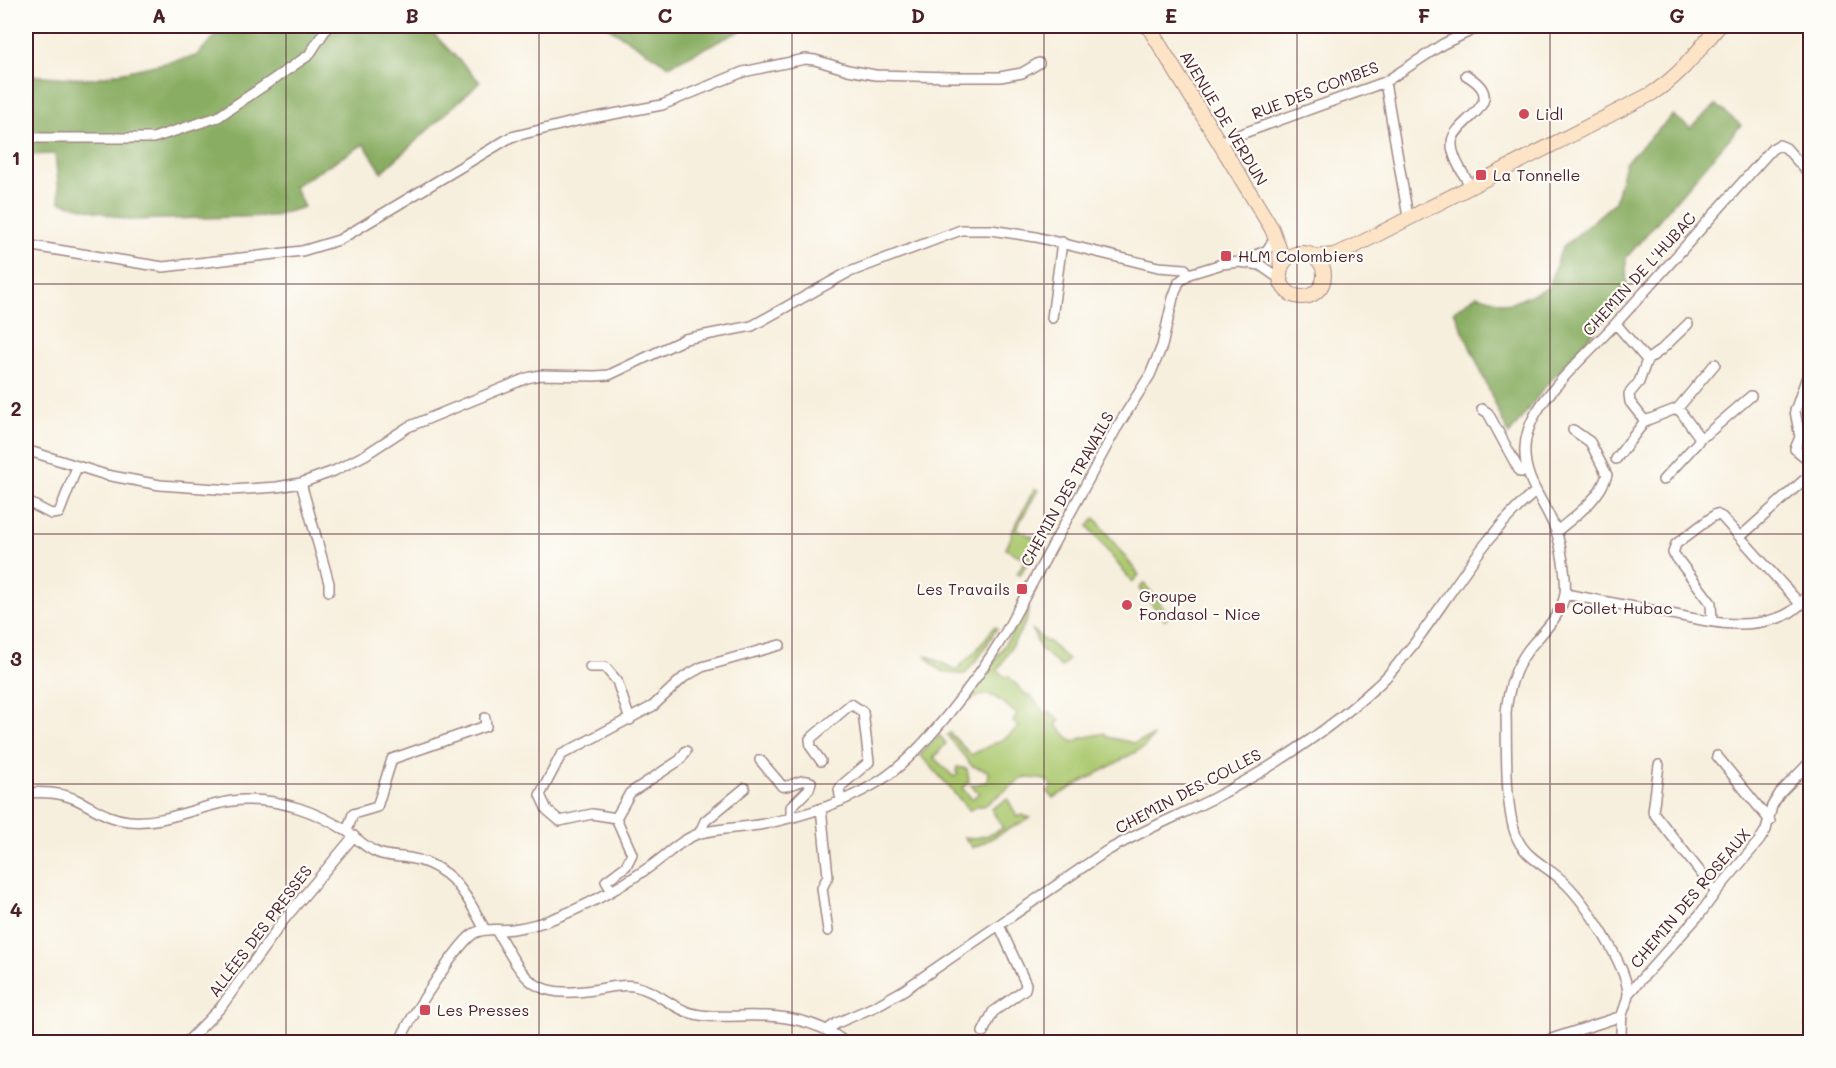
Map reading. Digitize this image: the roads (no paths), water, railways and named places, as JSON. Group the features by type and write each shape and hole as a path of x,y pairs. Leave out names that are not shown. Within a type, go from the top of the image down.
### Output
{"main road":[{"name":"AVENUE DE VERDUN","path":"1148,26 1274,233 1282,267"},
{"path":"1315,257 1323,268 1324,275 1317,291 1307,296 1295,296 1290,293 1282,285 1282,267 1290,256 1300,253 1315,257 1334,255 1353,247 1651,94 1670,82 1719,26"},
{"name":"AVENUE DE VERDUN","path":"1274,233 1300,253"},
{"path":"1324,275 1353,247"}],"street":[{"path":"26,138 153,138 218,117 309,55 328,26"},
{"name":"RUE DES COMBES","path":"1219,142 1384,82 1443,44 1481,26"},
{"path":"26,245 163,267 302,251 339,240 512,137 581,120 662,105 743,72 804,59 875,75 1000,77 1022,73 1039,63"},
{"path":"1466,75 1479,85 1483,95 1480,108 1455,133 1452,141 1454,153 1470,186"},
{"path":"1384,82 1408,218"},
{"name":"CHEMIN DE L'HUBAC","path":"1527,472 1525,444 1529,429 1551,391 1616,324 1772,149 1779,145 1786,148 1810,175"},
{"path":"26,450 77,467 133,481 160,485 231,490 301,483 334,471 365,455 408,427 527,378 540,375 609,375 685,339 752,326 847,273 961,230 976,229 1062,242 1158,267 1185,269 1189,274"},
{"path":"1240,262 1267,250 1274,233"},
{"path":"1052,318 1062,242"},
{"path":"1158,267 1179,282 1189,274 1222,264 1240,262 1282,267"},
{"path":"1260,265 1282,267"},
{"name":"CHEMIN DES TRAVAILS","path":"485,930 515,929 552,920 611,890 699,834 763,824 841,801 879,782 909,756 958,700 992,656 1116,429 1150,375 1162,346 1179,282"},
{"path":"1616,324 1647,360"},
{"path":"1645,421 1630,402 1629,394 1639,382 1647,360 1688,324"},
{"path":"1616,459 1645,421 1678,408 1715,364"},
{"path":"1810,368 1795,411 1800,437 1795,449 1810,461"},
{"path":"1663,480 1700,438 1751,396"},
{"path":"1678,408 1700,438"},
{"path":"1482,410 1488,413 1520,472 1527,472 1556,532 1562,560 1565,594 1554,621 1518,666 1508,695 1506,713 1511,822 1525,852 1567,884 1594,920 1616,957 1628,994 1622,1016 1621,1042"},
{"path":"1556,532 1589,504 1604,484 1607,475 1590,442 1574,430"},
{"path":"26,501 51,514 59,513 77,467"},
{"path":"1740,537 1804,480"},
{"path":"301,483 329,583 329,591"},
{"name":"CHEMIN DES COLLES","path":"827,1030 904,990 1125,840 1214,798 1280,759 1333,723 1378,686 1393,669 1434,617 1483,545 1535,492"},
{"path":"1712,622 1711,603 1673,553 1676,544 1716,514 1722,517 1801,605"},
{"path":"1565,594 1712,622 1752,623 1772,620 1792,612 1801,605 1810,590"},
{"path":"616,818 592,814 560,820 547,810 540,795 561,755 630,720 652,706 684,677 702,667 780,645"},
{"path":"590,668 606,667 617,681 630,720"},
{"path":"821,761 811,747 810,739 851,704 863,712 868,762 842,785 839,790 841,801"},
{"name":"ALLÉES DES PRESSES","path":"187,1042 221,1007 350,834 353,814 377,807 392,759 486,726 485,718"},
{"path":"616,818 630,793 680,760 686,751"},
{"path":"1717,756 1770,821"},
{"path":"760,760 782,786 787,787 802,781 811,782 809,789 791,807 790,817"},
{"name":"CHEMIN DES ROSEAUX","path":"1628,994 1700,914 1759,841 1770,821 1772,806 1780,793 1810,762"},
{"path":"1659,765 1653,812 1716,892"},
{"name":"CHEMIN DES TRAVAILS","path":"699,834 705,821 745,788"},
{"path":"26,793 63,794 103,815 133,822 152,820 232,801 253,800 293,807 312,813 350,834 374,851 425,862 447,874 463,894 485,930 472,934 459,949 406,1027 400,1042"},
{"path":"821,808 828,876 822,888 828,931"},
{"path":"611,890 606,881 626,866 632,854 616,818"},
{"path":"982,1032 993,1012 1025,989 1026,984 999,925"},
{"path":"496,930 526,978 546,990 567,993 633,986 662,996 688,1013 723,1016 768,1015 807,1022 827,1030 840,1041"},
{"path":"1542,1042 1622,1016"}],"place":[{"name":"Lidl","path":"1524,114"},
{"name":"La Tonnelle","path":"1481,175"},
{"name":"HLM Colombiers","path":"1226,256"},
{"name":"Les Travails","path":"1022,589"},
{"name":"Groupe Fondasol - Nice","path":"1127,605"},
{"name":"Collet Hubac","path":"1560,608"},
{"name":"Les Presses","path":"425,1010"}]}
